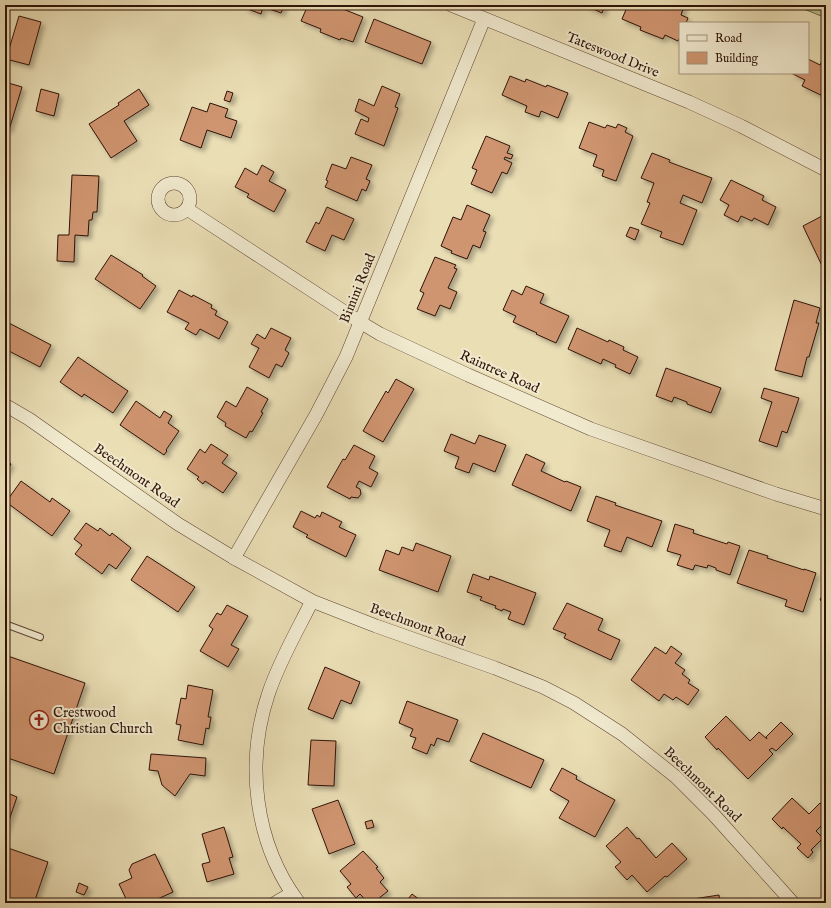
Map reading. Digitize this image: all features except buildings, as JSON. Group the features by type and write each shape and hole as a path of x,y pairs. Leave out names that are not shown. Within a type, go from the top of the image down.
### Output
{"street":[{"name":"Tateswood Drive","path":"451,5 689,102 741,126 826,170"},
{"name":"Bimini Road","path":"234,558 331,387 360,322 484,19"},
{"name":"Raintree Road","path":"187,209 380,334 468,375 591,429 776,494 826,509"},
{"name":"Beechmont Road","path":"5,405 29,419 178,524 234,558 312,601 376,626 495,668 543,687 574,703 622,734 676,778 714,815 793,903"},
{"path":"275,903 295,898 268,844 260,812 256,755 258,734 269,692 277,672 312,601"}],"lane":[{"path":"5,624 40,637"}],"green space":[{"path":"794,5 826,5 826,18"}],"place":[{"name":"Crestwood Christian Church","path":"39,720"}]}
